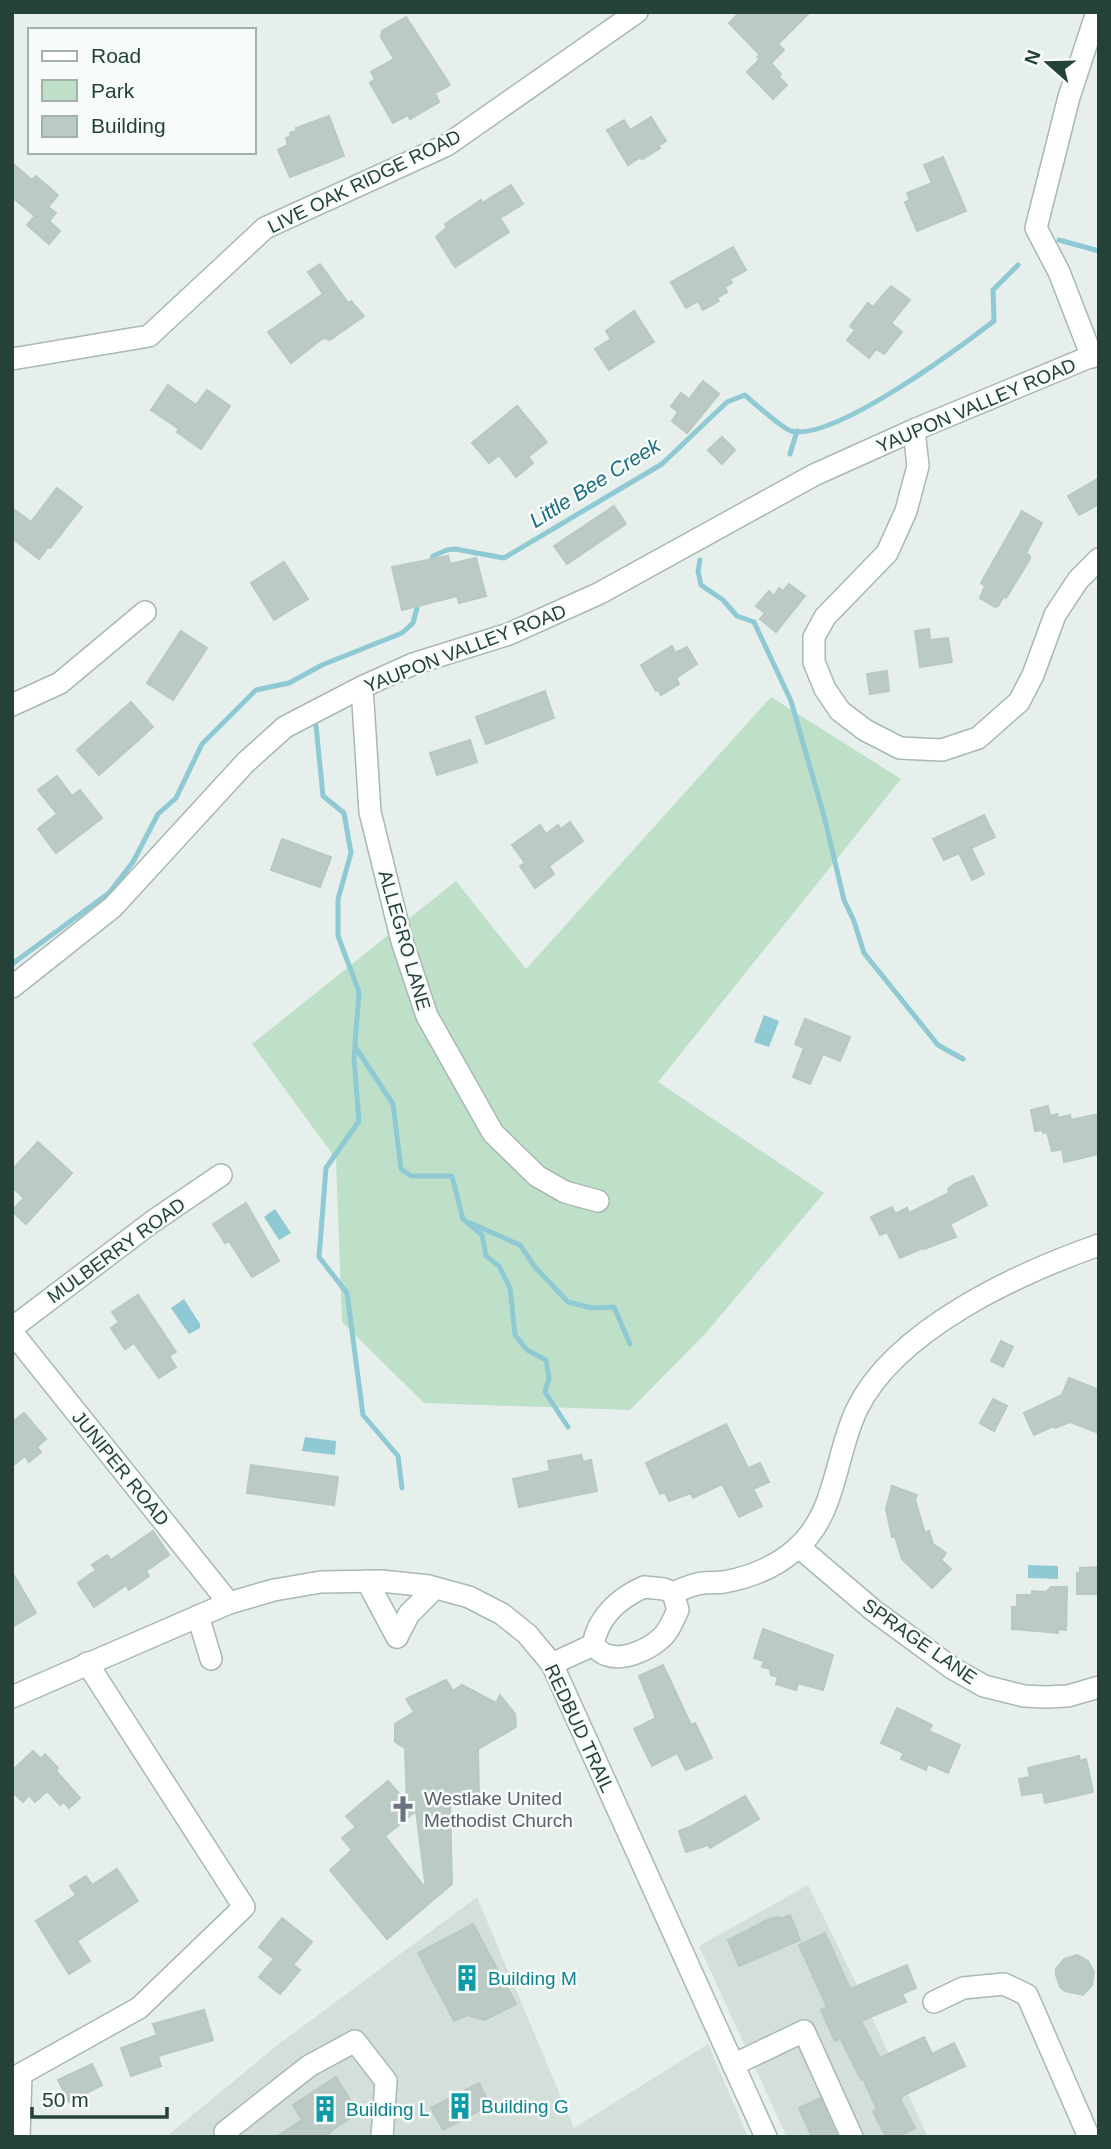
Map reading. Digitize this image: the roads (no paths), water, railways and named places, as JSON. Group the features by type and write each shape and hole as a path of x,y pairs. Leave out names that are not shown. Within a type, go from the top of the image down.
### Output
{"street":[{"name":"LIVE OAK RIDGE ROAD","path":"12,359 149,336 265,228 447,145 637,12"},
{"path":"1095,355 1059,272 1036,228 1069,97 1097,12"},
{"name":"YAUPON VALLEY ROAD","path":"12,987 113,907 246,762 285,727 413,664 509,635 600,593 814,475 914,430 1095,355"},
{"path":"914,430 918,466 906,511 887,553 825,617 814,636 814,662 825,689 840,712 865,730 900,748 942,750 978,738 1019,702 1033,675 1055,615 1078,580 1099,559"},
{"path":"12,705 60,683 145,612"},
{"name":"ALLEGRO LANE","path":"362,687 370,812 402,941 427,1016 493,1133 537,1176 565,1192 598,1201"},
{"name":"MULBERRY ROAD","path":"12,1330 152,1222 221,1175"},
{"path":"593,1645 595,1634 603,1620 627,1595 644,1587 673,1593 702,1583 723,1582 778,1564 799,1547 830,1496 852,1422 873,1381 912,1343 968,1303 1047,1263 1099,1245"},
{"name":"JUNIPER ROAD","path":"12,1330 229,1603"},
{"name":"SPRAGE LANE","path":"799,1547 873,1610 952,1668 984,1686 1024,1696 1046,1697 1068,1696 1099,1687"},
{"path":"366,1581 397,1637 408,1614 435,1588"},
{"name":"REDBUD TRAIL","path":"12,1697 229,1603 274,1590 321,1582 366,1581 435,1588 468,1597 502,1614 527,1634 552,1664 766,2137"},
{"path":"593,1645 605,1655 619,1657 643,1650 660,1639 678,1610 673,1593"},
{"path":"198,1616 211,1659"},
{"path":"552,1664 593,1645"},
{"path":"19,2137 21,2074 139,2008 244,1907 88,1663"},
{"path":"934,2002 963,1988 1004,1984 1027,1995 1089,2137"},
{"path":"733,2065 804,2031 852,2137"},
{"path":"225,2132 309,2066 355,2040 386,2081 382,2137"}],"water":[{"path":"764,1015 779,1021 769,1047 754,1042"},
{"path":"275,1209 291,1233 279,1240 264,1217"},
{"path":"184,1299 200,1324 200,1328 189,1334 171,1308"},
{"path":"305,1437 336,1441 335,1455 302,1451"},
{"path":"1028,1565 1058,1566 1058,1579 1028,1578"}],"waterway":[{"name":"Little Bee Creek","path":"1059,240 1099,251"},
{"name":"Little Bee Creek","path":"430,565 433,556 455,549 504,558 662,464 727,402 745,395 791,431 810,431 864,408 925,371 994,321 993,290 1018,265"},
{"path":"790,454 797,431"},
{"path":"700,560 698,571 701,585 723,600 737,616 754,622 791,701 824,816 844,900 864,953 938,1045 963,1059"},
{"name":"Little Bee Creek","path":"12,964 109,893 133,862 158,814 176,798 202,744 256,690 289,683 322,665 402,633 413,623 417,608"},
{"path":"316,726 323,796 344,813 351,853 338,899 338,936 359,992 354,1058 359,1121 326,1168 319,1257 347,1293 363,1415 398,1456 402,1488"},
{"path":"356,1048 393,1104 401,1169 411,1176 452,1176 463,1219 482,1235 486,1256 499,1266 510,1288 515,1335 527,1350 546,1360 549,1378 545,1392 568,1427"},
{"path":"470,1223 520,1245 535,1267 568,1302 592,1308 614,1307 630,1344"}],"place":[{"name":"Westlake United Methodist Church","path":"403,1809"},
{"name":"Building M","path":"467,1978"},
{"name":"Building G","path":"460,2106"},
{"name":"Building L","path":"325,2109"}]}
